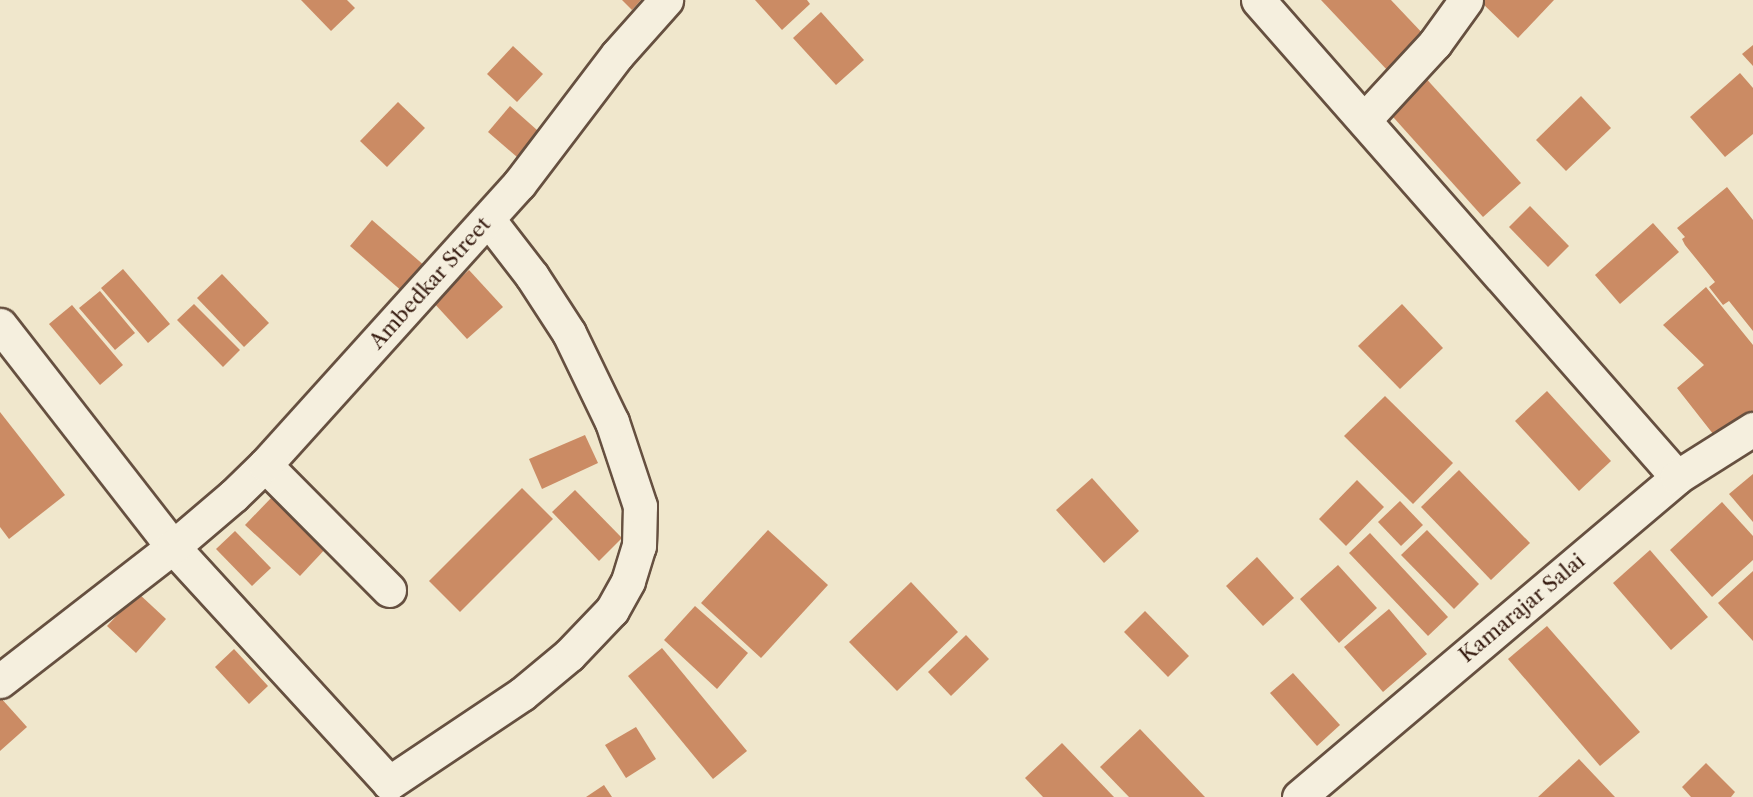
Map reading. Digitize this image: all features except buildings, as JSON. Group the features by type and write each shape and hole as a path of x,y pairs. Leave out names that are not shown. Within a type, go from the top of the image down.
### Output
{"street":[{"name":"Ambedkar Street","path":"0,681 173,547 233,496 265,465 519,184 617,55 666,0"},
{"path":"1258,0 1677,477"},
{"path":"1364,120 1435,43 1466,0"},
{"path":"0,325 173,547 379,790 522,694 569,655 612,610 628,581 639,546 640,506 612,422 569,333 532,276 488,219"},
{"name":"Kamarajar Salai","path":"1299,797 1677,477 1753,429"},
{"path":"265,465 389,590"}]}
